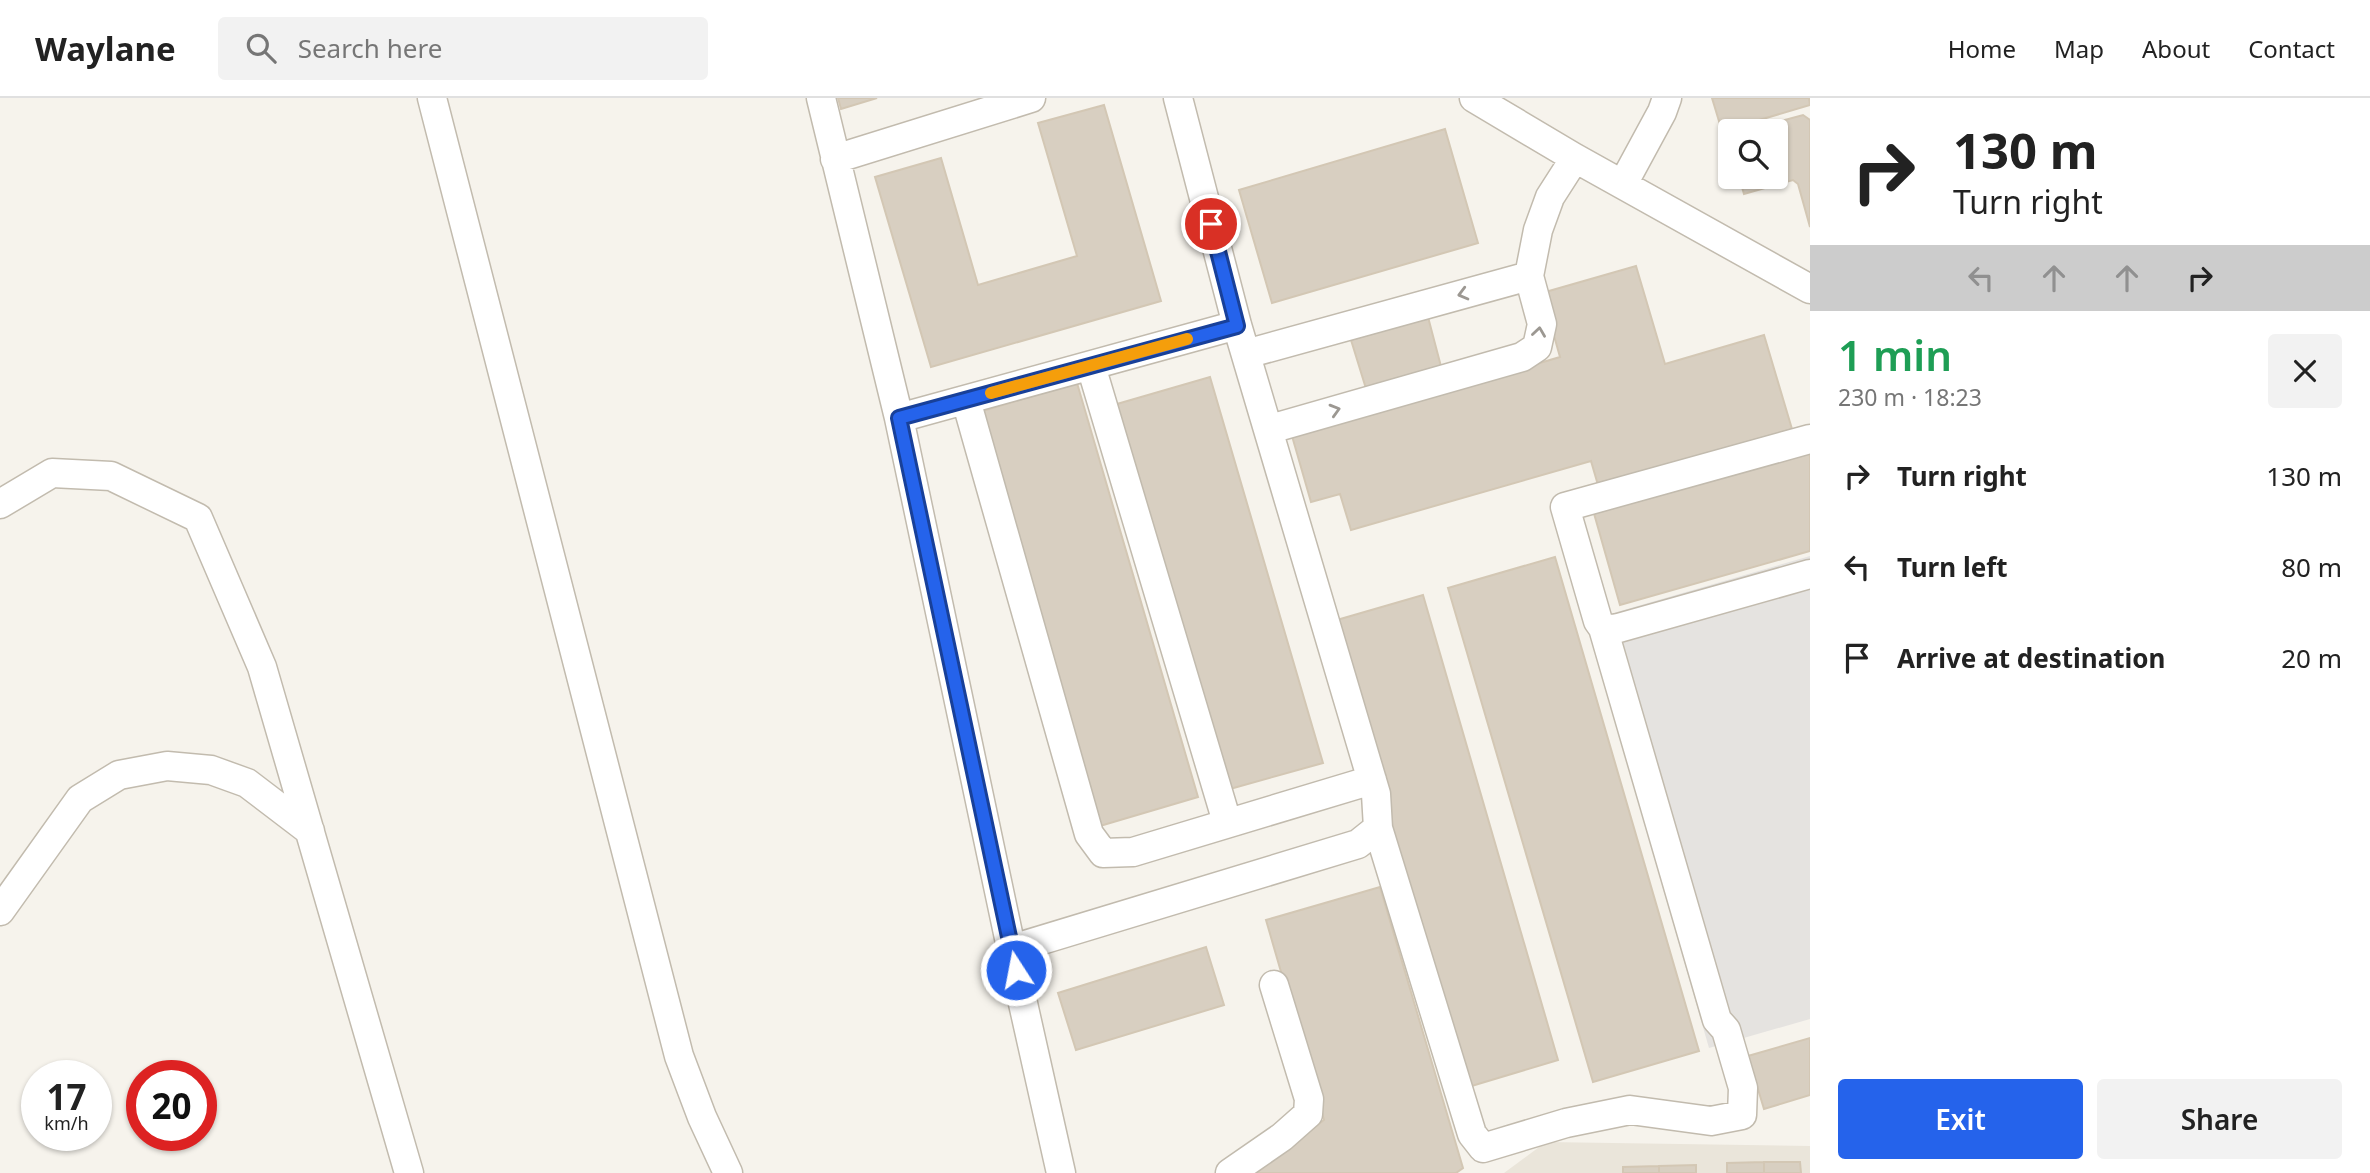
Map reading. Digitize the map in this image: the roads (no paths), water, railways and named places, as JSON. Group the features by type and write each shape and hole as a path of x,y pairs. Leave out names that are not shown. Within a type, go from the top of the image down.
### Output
{"lane":[{"path":"432,98 679,1056 702,1117 728,1173"},
{"path":"821,98 899,418 1061,1173"},
{"path":"835,159 1031,98"},
{"path":"1178,98 1237,326 1376,794 1378,828 1472,1134 1483,1148 1566,1123 1629,1110 1711,1121 1742,1115 1743,1088 1726,1030 1717,1020 1604,628 1598,621 1565,507 1810,439"},
{"path":"1474,98 1512,110 1576,158 1810,289"},
{"path":"1623,184 1667,98"},
{"path":"1269,429 1522,357 1537,347 1542,324 1528,276 1538,230 1550,197 1576,158"},
{"path":"1247,354 1528,276"},
{"path":"899,418 1237,326"},
{"path":"1091,366 1227,822"},
{"path":"966,400 1089,834 1103,853 1133,852 1372,780"},
{"path":"0,504 52,473 111,476 198,518 262,667 409,1173"},
{"path":"1604,628 1615,629 1810,574"},
{"path":"0,911 80,799 119,775 167,766 211,769 247,783 310,831"},
{"path":"1012,949 1358,844 1378,828"},
{"path":"1230,1173 1282,1137 1308,1114 1309,1099 1274,985"}]}
